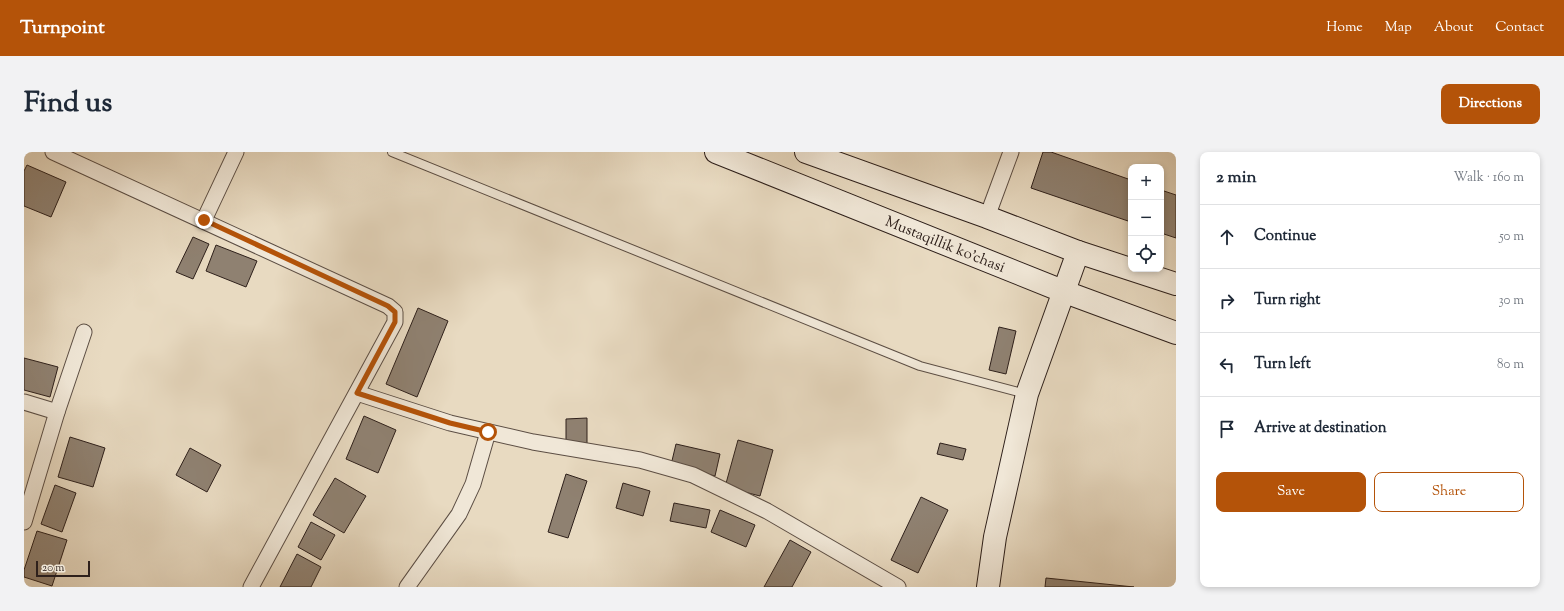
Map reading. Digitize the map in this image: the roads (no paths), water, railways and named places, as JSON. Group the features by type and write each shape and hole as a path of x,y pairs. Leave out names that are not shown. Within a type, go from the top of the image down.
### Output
{"main road":[{"name":"Mustaqillik ko’chasi","path":"716,152 1065,292 1176,333"},
{"path":"806,152 987,217 1078,252 1176,284"},
{"path":"988,587 995,537 1027,394 1065,292 1078,252"}],"street":[{"path":"53,152 204,220 388,306 395,312 395,322 250,587"},
{"path":"204,220 236,152"},
{"path":"987,217 1012,152"},
{"path":"24,522 57,412 84,332"},
{"path":"357,393 450,423 533,442 640,460 693,475 766,511 898,587"},
{"path":"24,402 57,412"},
{"path":"407,587 459,514 473,484 488,432"}],"lane":[{"path":"392,152 920,366 1027,394"}]}
